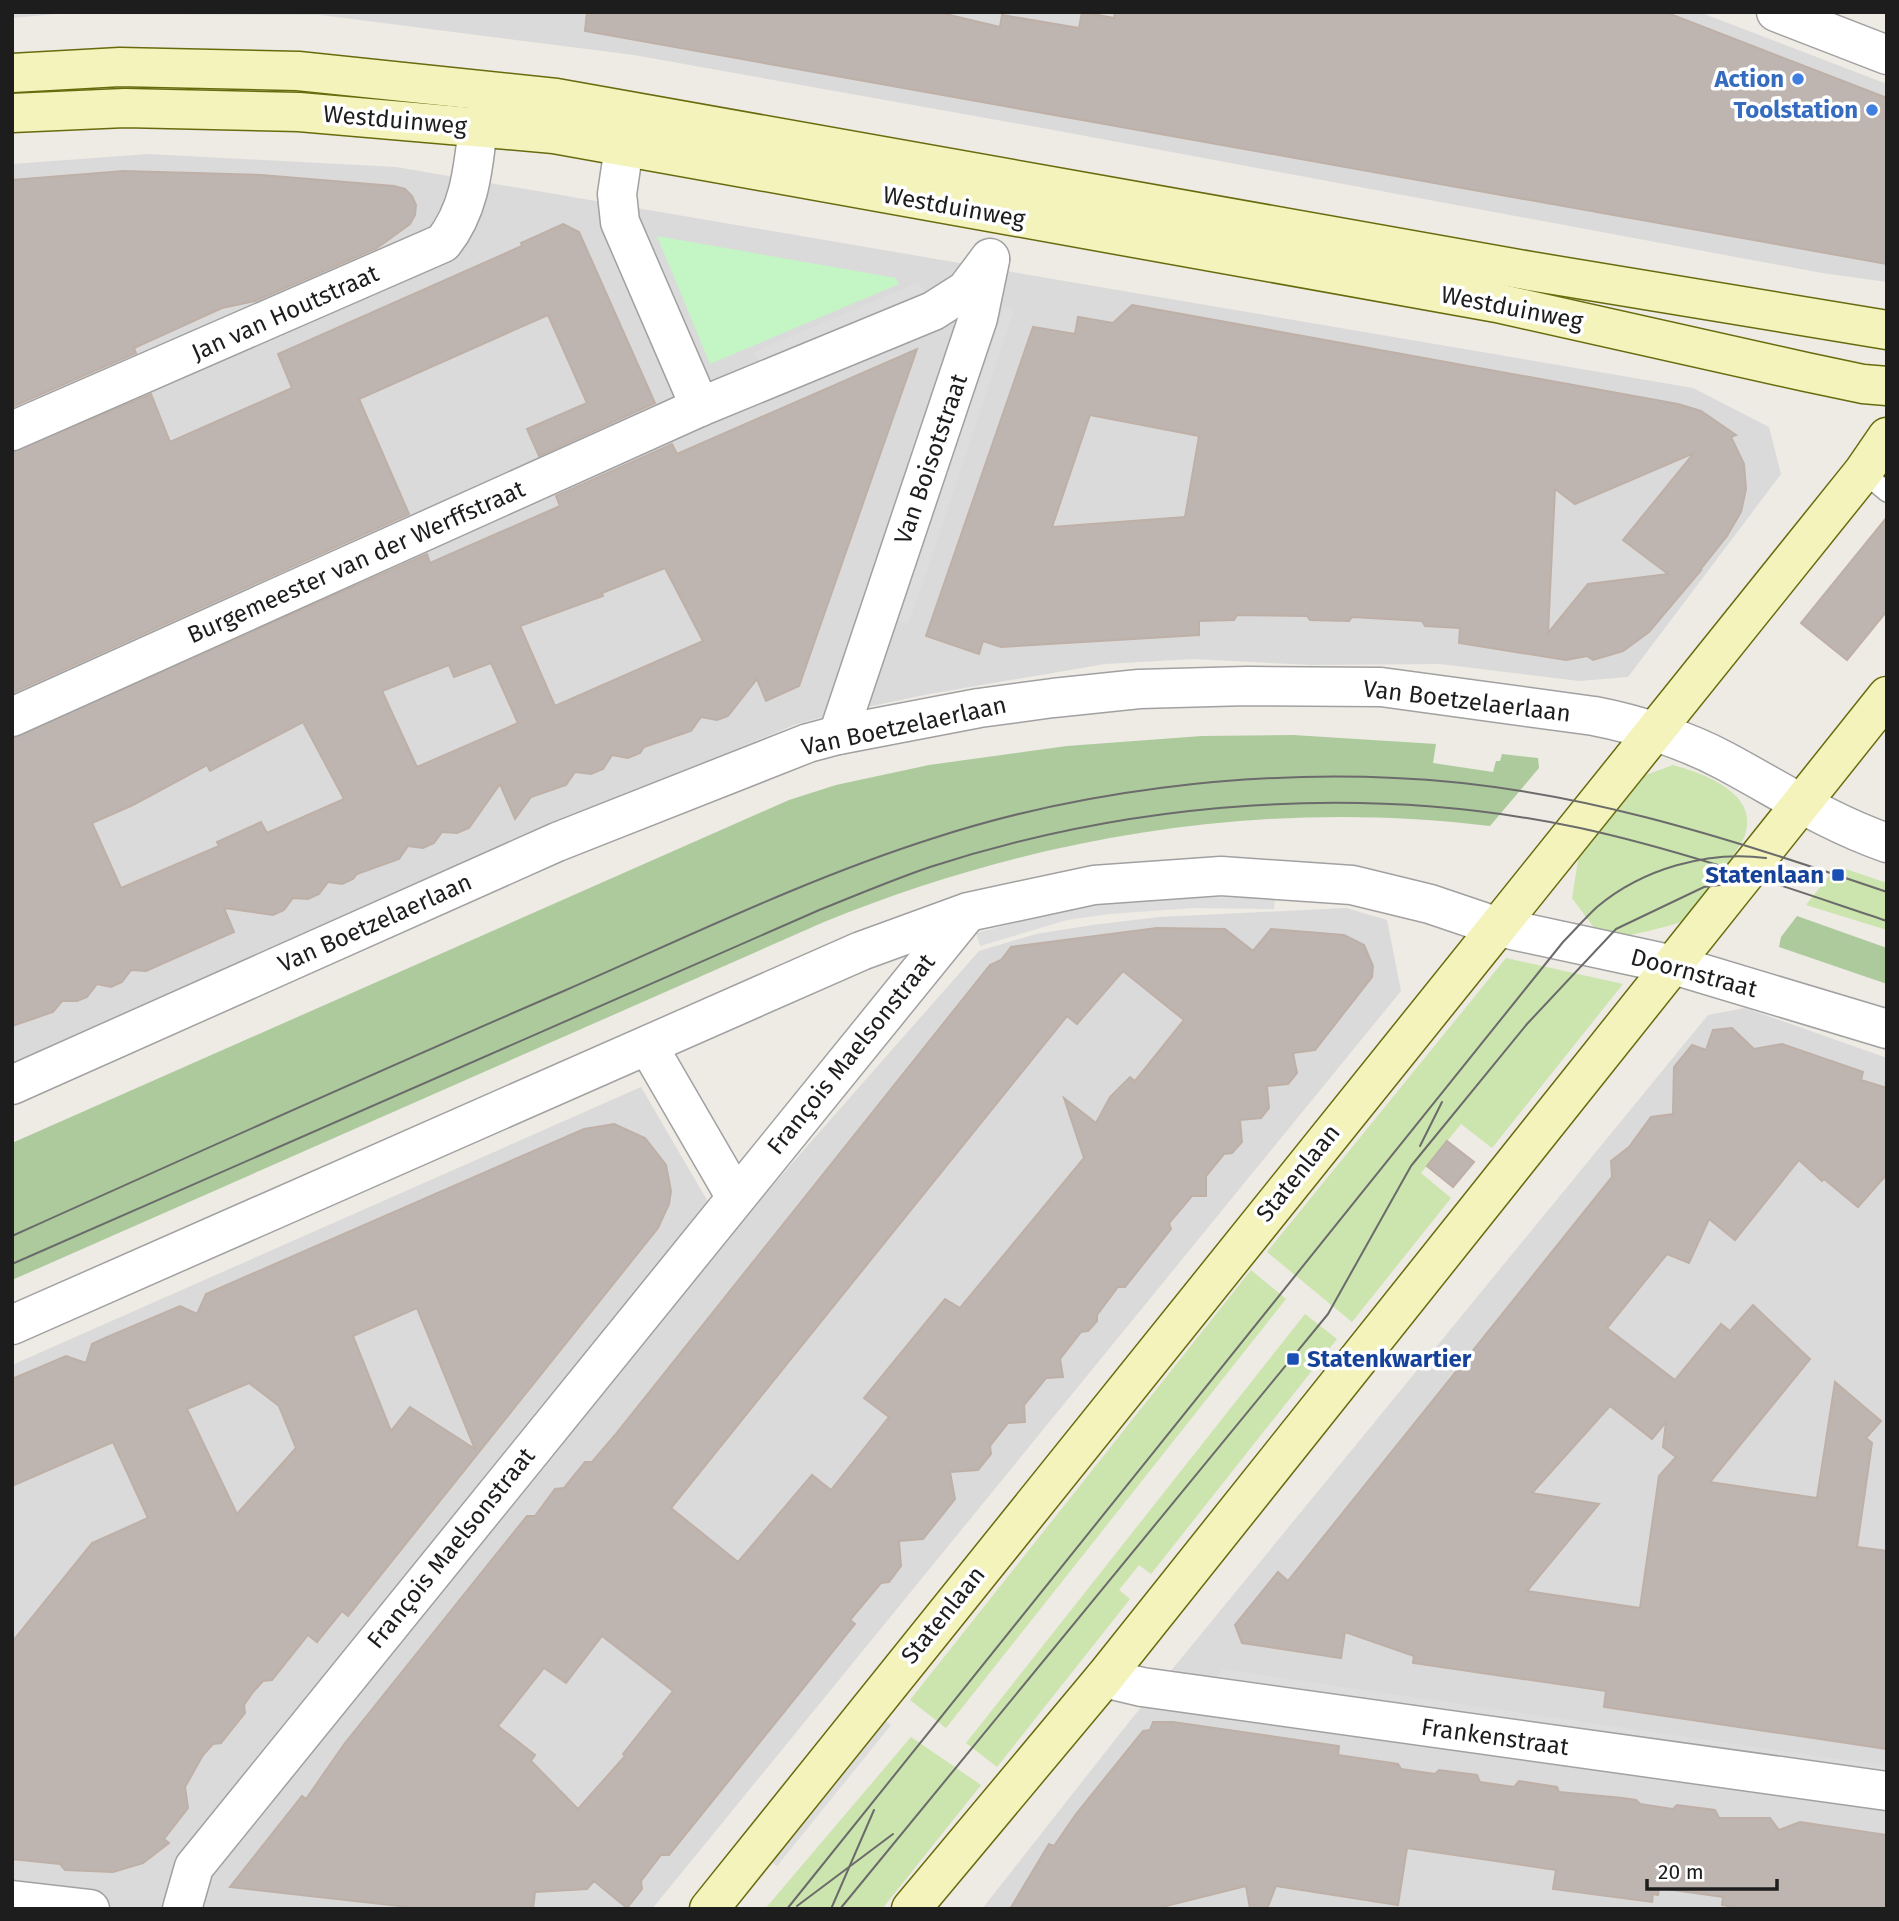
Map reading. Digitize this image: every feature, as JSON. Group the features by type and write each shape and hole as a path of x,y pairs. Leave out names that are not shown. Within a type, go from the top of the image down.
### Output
{"main road":[{"name":"Westduinweg","path":"12,73 120,67 298,71 556,98 1517,269 1887,330"},
{"name":"Westduinweg","path":"12,113 125,108 299,112 554,134 1497,303 1840,380 1887,386"},
{"name":"Statenlaan","path":"709,1909 1652,733 1875,482 1887,438"},
{"path":"911,1909 1104,1678 1887,696"}],"street":[{"path":"1776,12 1887,55"},
{"name":"Jan van Houtstraat","path":"12,431 443,243 459,224 467,198 478,127"},
{"path":"624,147 617,194 620,222 700,407"},
{"name":"Van Boisotstraat","path":"838,734 978,318 1008,178"},
{"name":"Burgemeester van der Werffstraat","path":"12,718 700,407 933,311 966,290 990,258"},
{"path":"933,311 978,318"},
{"name":"Van Boetzelaerlaan","path":"12,1085 557,842 807,743 838,734 979,708 1053,698 1139,689 1247,686 1381,687 1594,716 1652,733 1723,760 1800,806 1838,825 1887,843"},
{"path":"12,1325 861,951 968,912 1094,885 1221,876 1352,886 1430,904 1498,927"},
{"name":"François Maelsonstraat","path":"182,1909 194,1867 735,1196 968,912"},
{"name":"Doornstraat","path":"1498,927 1674,965 1887,1029"},
{"path":"648,1046 735,1196"},
{"name":"Frankenstraat","path":"1104,1678 1142,1687 1887,1791"},
{"path":"12,1900 90,1909"}],"shaded area":[{"path":"12,12 1699,12 1887,84 1887,282 1822,273 634,55 321,15 57,14 12,18"},
{"path":"149,154 396,167 1693,388 1769,427 1781,474 1628,677 1579,681 1440,664 1312,665 1193,659 1105,664 929,694 834,714 794,725 677,774 12,1067 12,164"},
{"path":"919,282 924,292 758,362 754,352"},
{"path":"1004,307 1014,310 922,585 908,624 898,621"},
{"path":"1192,897 1275,898 1274,909 1193,908 1067,920 980,946 976,933 1064,910 1107,903"},
{"path":"1346,908 1387,920 1401,991 652,1909 12,1909 12,1365 641,1087 728,1236 979,951 1036,934 1159,917"},
{"path":"1745,1008 1887,1058 1887,1909 982,1909 1129,1722 1708,1015"},
{"path":"1220,1669 1887,1766 1887,1777 1218,1680"},
{"path":"880,1717 891,1725 777,1866 766,1858"}],"green space":[{"path":"657,236 896,278 899,284 710,364"},
{"path":"1293,735 1436,744 1433,763 1493,772 1496,761 1500,761 1502,754 1538,758 1539,768 1490,826 1405,819 1320,817 1235,821 1151,831 1068,846 985,867 904,892 824,922 12,1280 12,1143 789,800 836,785 929,765 1067,746 1202,736"},
{"path":"1673,765 1699,773 1726,787 1736,797 1744,807 1747,820 1744,838 1719,879 1686,919 1608,940 1598,933 1572,898 1579,854 1646,775"},
{"path":"1837,866 1887,883 1887,930 1806,905"},
{"path":"1797,916 1887,948 1887,984 1779,947 1781,937"},
{"path":"1506,958 1623,984 1492,1148 1461,1124 1421,1173 1451,1198 1352,1322 1267,1252"},
{"path":"1251,1270 1286,1299 946,1728 910,1700"},
{"path":"1305,1314 1337,1339 1151,1574 1139,1565 1119,1590 1130,1599 997,1767 966,1743"},
{"path":"911,1737 981,1785 882,1909 765,1909"}],"building":[{"path":"587,12 937,12 1000,27 1002,15 1079,28 1082,12 1114,18 1115,12 1665,12 1887,98 1887,264 585,31"},
{"path":"124,171 261,175 394,186 405,189 412,196 416,205 415,215 410,224 377,248 255,301 222,308 134,348 136,353 12,407 12,180"},
{"path":"563,224 579,232 655,403 539,456 527,429 587,403 548,315 359,399 409,514 12,693 12,452 151,394 170,442 292,388 278,354 522,246 521,243"},
{"path":"1132,305 1678,404 1701,411 1736,435 1731,437 1744,464 1746,489 1741,512 1727,536 1700,570 1702,569 1649,632 1623,651 1593,660 1587,656 1566,660 1459,643 1460,628 1425,626 1422,621 1352,617 1349,621 1310,620 1307,616 1237,615 1234,620 1199,621 1199,635 1001,647 983,641 979,654 926,636 1033,327 1075,334 1078,317 1113,323","holes":["1090,415 1199,436 1185,517 1052,527","1694,453 1623,540 1668,574 1588,584 1548,633 1555,489 1575,504"]},
{"path":"917,349 799,686 766,701 757,679 728,716 717,720 701,717 691,731 644,747 640,753 628,758 612,755 603,769 591,774 575,772 566,785 531,797 515,819 500,784 469,828 457,833 442,832 434,843 423,848 408,846 399,859 357,874 342,884 328,882 319,894 308,899 293,898 284,910 273,915 224,908 234,932 146,971 131,970 122,982 111,987 97,984 87,997 77,1001 62,1001 53,1012 12,1026 12,738 427,554 430,563 560,506 556,496 672,444 677,454","holes":["665,568 703,641 555,706 520,626 603,596 602,593","491,663 518,723 417,767 382,691 449,665 454,677","303,722 344,799 267,833 261,822 217,842 219,846 121,888 92,823 133,805 207,765 210,771"]},
{"path":"1887,517 1887,611 1847,660 1801,623"},
{"path":"1157,928 1225,929 1253,951 1271,929 1344,935 1364,945 1373,966 1372,977 1315,1050 1293,1053 1297,1073 1288,1084 1267,1086 1269,1108 1261,1118 1240,1120 1242,1142 1232,1153 1224,1154 1206,1176 1206,1196 1192,1196 1169,1223 1171,1229 1125,1287 1118,1287 1097,1315 1097,1321 1088,1331 1081,1332 1060,1359 1063,1377 1046,1378 1024,1405 1025,1422 1008,1423 990,1446 991,1454 978,1470 950,1472 955,1499 923,1539 899,1541 901,1566 889,1582 881,1583 850,1620 855,1624 669,1855 661,1855 641,1881 642,1889 627,1908 594,1881 587,1889 535,1892 533,1909 426,1909 230,1887 302,1796 306,1799 345,1743 527,1516 535,1516 555,1489 564,1488 585,1462 592,1462 615,1435 990,965 1001,960 1011,947","holes":["1123,971 1184,1020 1135,1081 1130,1077 1110,1097 1096,1123 1064,1098 1084,1158 960,1308 945,1299 864,1398 889,1417 831,1490 812,1475 738,1562 671,1508 1067,1016 1077,1024","602,1636 673,1691 623,1754 625,1756 578,1809 531,1761 535,1755 498,1726 544,1668 566,1683"]},
{"path":"1732,1028 1754,1049 1782,1044 1863,1072 1861,1080 1887,1088 1887,1174 1858,1207 1799,1160 1735,1240 1709,1219 1689,1263 1667,1254 1607,1328 1675,1380 1721,1324 1730,1331 1753,1305 1810,1359 1710,1482 1817,1498 1835,1382 1881,1421 1866,1438 1872,1443 1857,1547 1887,1551 1887,1749 1604,1707 1606,1691 1413,1663 1414,1656 1345,1632 1341,1658 1242,1643 1235,1625 1278,1572 1288,1581 1612,1177 1611,1161 1629,1147 1651,1117 1673,1114 1674,1067 1692,1045 1706,1050 1713,1030","holes":["1610,1406 1652,1439 1666,1422 1663,1447 1676,1457 1659,1476 1640,1608 1527,1591 1599,1504 1532,1493"]},
{"path":"614,1124 645,1138 666,1165 671,1191 669,1204 658,1228 348,1616 342,1611 317,1642 308,1635 272,1680 263,1681 253,1692 244,1705 245,1713 221,1743 213,1744 203,1755 185,1787 188,1808 164,1839 169,1843 143,1863 113,1872 65,1870 60,1864 12,1859 12,1642 92,1543 148,1518 113,1442 12,1486 12,1379 66,1356 86,1363 92,1344 180,1306 197,1314 206,1294 584,1129","holes":["417,1308 475,1449 410,1407 391,1431 353,1336","249,1383 279,1406 296,1448 237,1514 187,1409"]},
{"path":"1447,1141 1474,1162 1453,1187 1427,1166"},
{"path":"1153,1722 1173,1722 1339,1746 1338,1755 1398,1764 1401,1769 1435,1774 1439,1770 1477,1775 1480,1782 1514,1787 1519,1781 1557,1787 1559,1792 1623,1798 1636,1800 1640,1804 1673,1809 1677,1805 1715,1810 1719,1818 1770,1818 1779,1830 1800,1822 1887,1835 1887,1909 1744,1909 1722,1905 1723,1897 1659,1888 1658,1895 1653,1894 1652,1902 1553,1889 1556,1870 1407,1848 1398,1905 1276,1886 1267,1909 1250,1909 1246,1886 1154,1909 1010,1909 1049,1844 1054,1846 1076,1814 1143,1731 1150,1730"}],"tram line":[{"path":"12,1236 702,929 840,871 989,822 1103,797 1162,788 1280,778 1395,778 1459,783 1522,791 1645,817 1766,852 1887,892"},
{"path":"12,1264 817,911 930,867 1008,844 1089,826 1170,813 1335,803 1418,806 1500,814 1580,828 1658,847 1887,921"},
{"path":"787,1909 1563,942 1597,907 1634,882 1655,873 1677,865 1721,857 1766,858"},
{"path":"840,1909 1328,1314 1411,1166 1527,1024 1616,929 1704,887 1752,881"},
{"path":"1420,1146 1442,1102"},
{"path":"831,1909 874,1810"},
{"path":"797,1906 893,1834"}],"place":[{"name":"Action","path":"1798,79"},
{"name":"Toolstation","path":"1872,110"},
{"name":"Statenlaan","path":"1838,875"},
{"name":"Statenkwartier","path":"1293,1359"}]}
